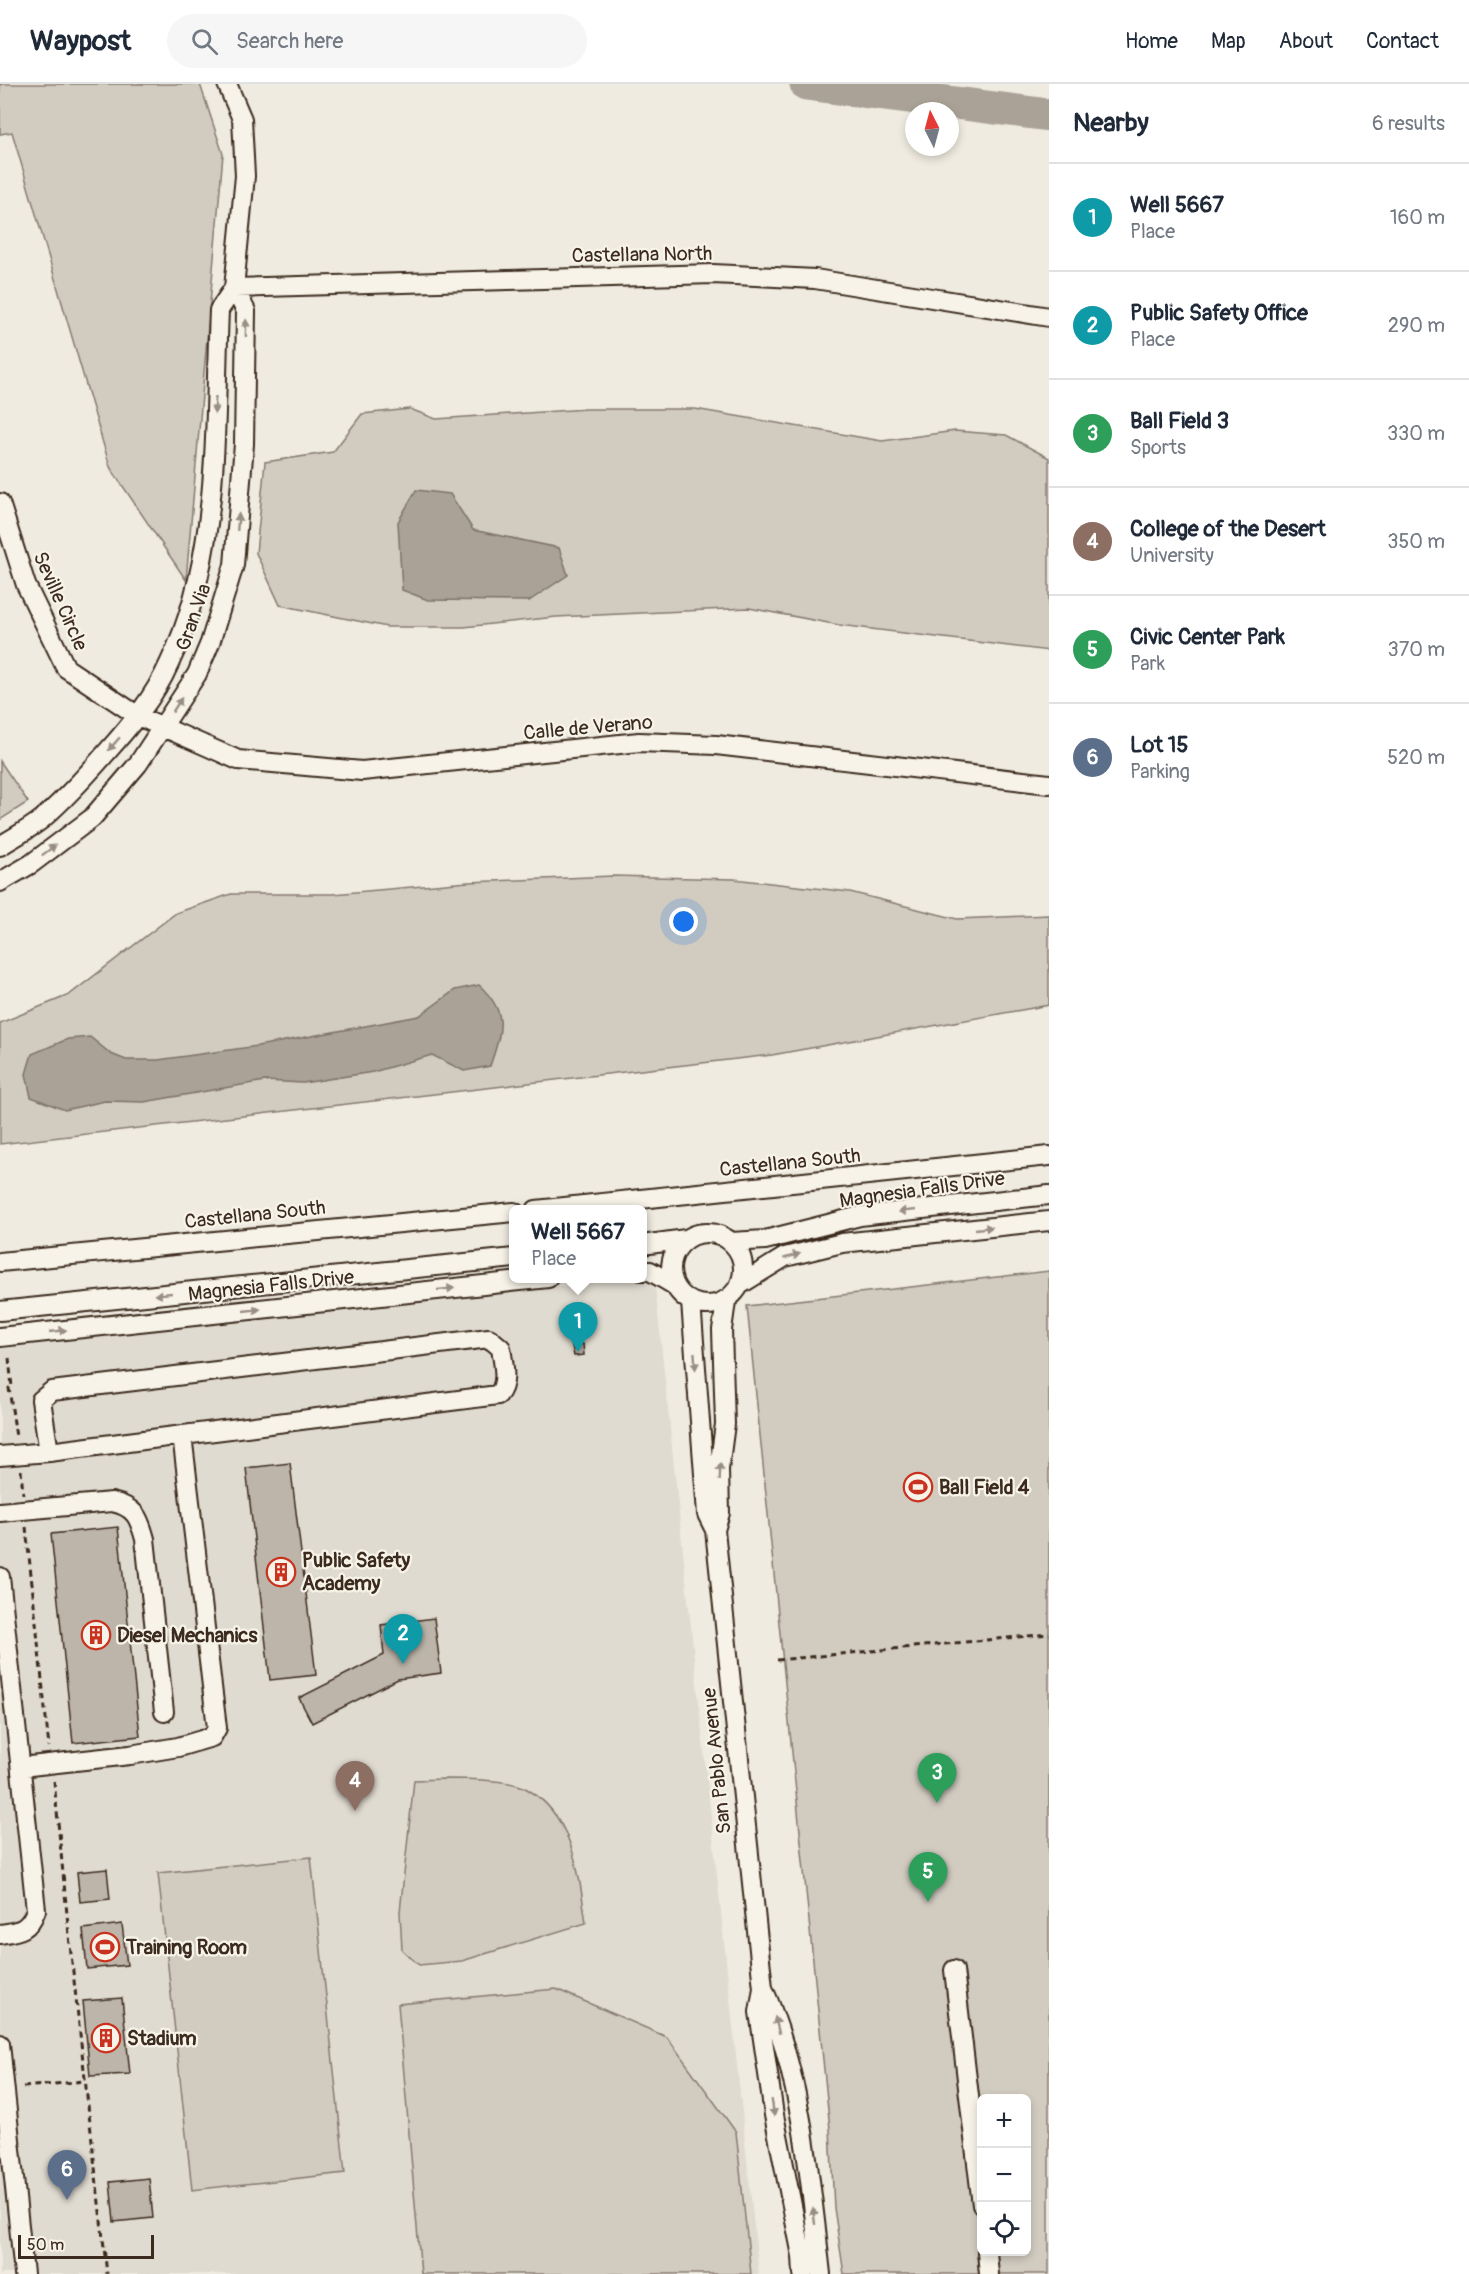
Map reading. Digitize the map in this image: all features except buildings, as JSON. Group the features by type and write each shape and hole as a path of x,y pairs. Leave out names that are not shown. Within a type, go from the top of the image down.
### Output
{"street":[{"name":"Gran Via","path":"0,846 41,820 96,765 138,716 169,666 187,621 198,584 211,495 219,310 234,288 245,176 242,119 227,84"},
{"name":"Castellana North","path":"234,288 713,274 815,279 1049,317"},
{"name":"Gran Via","path":"0,882 31,864 92,818 138,764 197,674 210,643 234,565 244,444 246,311 234,288"},
{"name":"Seville Circle","path":"0,503 26,585 66,668 138,716"},
{"name":"Calle de Verano","path":"138,716 238,760 362,771 639,742 716,745 1049,784"},
{"name":"Castellana South","path":"575,1205 1049,1156"},
{"name":"Magnesia Falls Drive","path":"731,1242 765,1240 860,1216 1049,1195"},
{"name":"Castellana South","path":"0,1262 509,1212"},
{"path":"647,1272 674,1285 691,1302 704,1306 726,1301 741,1284 785,1257 842,1243 1049,1221"},
{"path":"647,1244 711,1233 731,1242 743,1261 741,1284"},
{"path":"674,1285 670,1272 672,1259 677,1248 686,1239"},
{"name":"Magnesia Falls Drive","path":"0,1311 509,1258"},
{"name":"Magnesia Falls Drive","path":"0,1337 509,1282"},
{"name":"San Pablo Avenue","path":"715,1530 720,1514 719,1469 725,1424 722,1330 726,1301"},
{"name":"San Pablo Avenue","path":"691,1302 708,1515 715,1530 763,1988 759,2012 774,2115 802,2256 803,2274"},
{"path":"0,1456 49,1452 498,1395 503,1389 505,1379 501,1348 489,1338 52,1391 41,1400 49,1452"},
{"path":"21,1767 178,1747 212,1737 217,1728 182,1435"},
{"path":"0,1512 112,1502 126,1505 133,1512 140,1521 145,1539 164,1712"},
{"path":"0,1577 36,1910 24,1930 0,1934"},
{"path":"954,1970 981,2202"},
{"name":"San Pablo Avenue","path":"763,1988 773,2011 804,2130 821,2274"},
{"path":"0,2044 24,2274"},
{"path":"987,2256 989,2274"}],"path":[{"path":"9,1358 12,1387 9,1388 17,1442"},
{"path":"20,1465 24,1498"},
{"path":"27,1522 26,1542 47,1743 50,1749"},
{"path":"777,1660 1049,1634"},
{"path":"54,1775 107,2274"},
{"path":"21,2088 86,2081"}],"shaded area":[{"path":"0,84 200,84 223,154 186,580 110,467 12,132 0,134"},
{"path":"410,409 436,419 586,409 695,409 882,441 955,431 1006,435 1049,458 1049,651 839,625 749,608 556,617 464,627 387,627 280,605 256,553 265,462 333,452 362,414"},
{"path":"416,490 450,494 473,530 559,548 568,575 529,601 428,600 402,590 398,522"},
{"path":"0,761 28,802 0,820"},
{"path":"613,876 734,879 850,892 957,919 1049,915 1049,1005 772,1055 0,1144 0,1023 69,995 176,913 231,894 333,894 468,882"},
{"path":"479,985 489,995 499,1013 500,1032 490,1066 464,1071 432,1055 373,1072 303,1083 265,1081 144,1102 105,1101 65,1110 31,1097 26,1074 32,1054 68,1039 90,1037 111,1054 126,1060 158,1060 258,1046 419,1016 455,990"},
{"path":"1049,1271 1049,2274 844,2274 834,2208 830,2129 747,1306"},
{"path":"654,1276 759,2274 0,2274 0,1347 590,1283 647,1283 647,1277"},
{"path":"445,1779 510,1783 527,1789 543,1801 555,1815 571,1848 577,1867 586,1923 462,1961 419,1965 402,1950 400,1912 414,1780"},
{"path":"311,1857 345,2173 192,2190 158,1873"},
{"path":"556,1989 667,2037 736,2132 751,2274 421,2274 398,2004"}],"waterway":[{"path":"806,84 1049,115"}],"place":[{"name":"Well 5667","path":"578,1352"},
{"name":"Ball Field 4","path":"918,1487"},
{"name":"Public Safety Academy","path":"281,1572"},
{"name":"Diesel Mechanics","path":"96,1635"},
{"name":"Public Safety Office","path":"403,1664"},
{"name":"Ball Field 3","path":"937,1803"},
{"name":"College of the Desert","path":"355,1811"},
{"name":"Civic Center Park","path":"928,1902"},
{"name":"Training Room","path":"105,1947"},
{"name":"Stadium","path":"106,2038"},
{"name":"Lot 15","path":"67,2200"}]}
